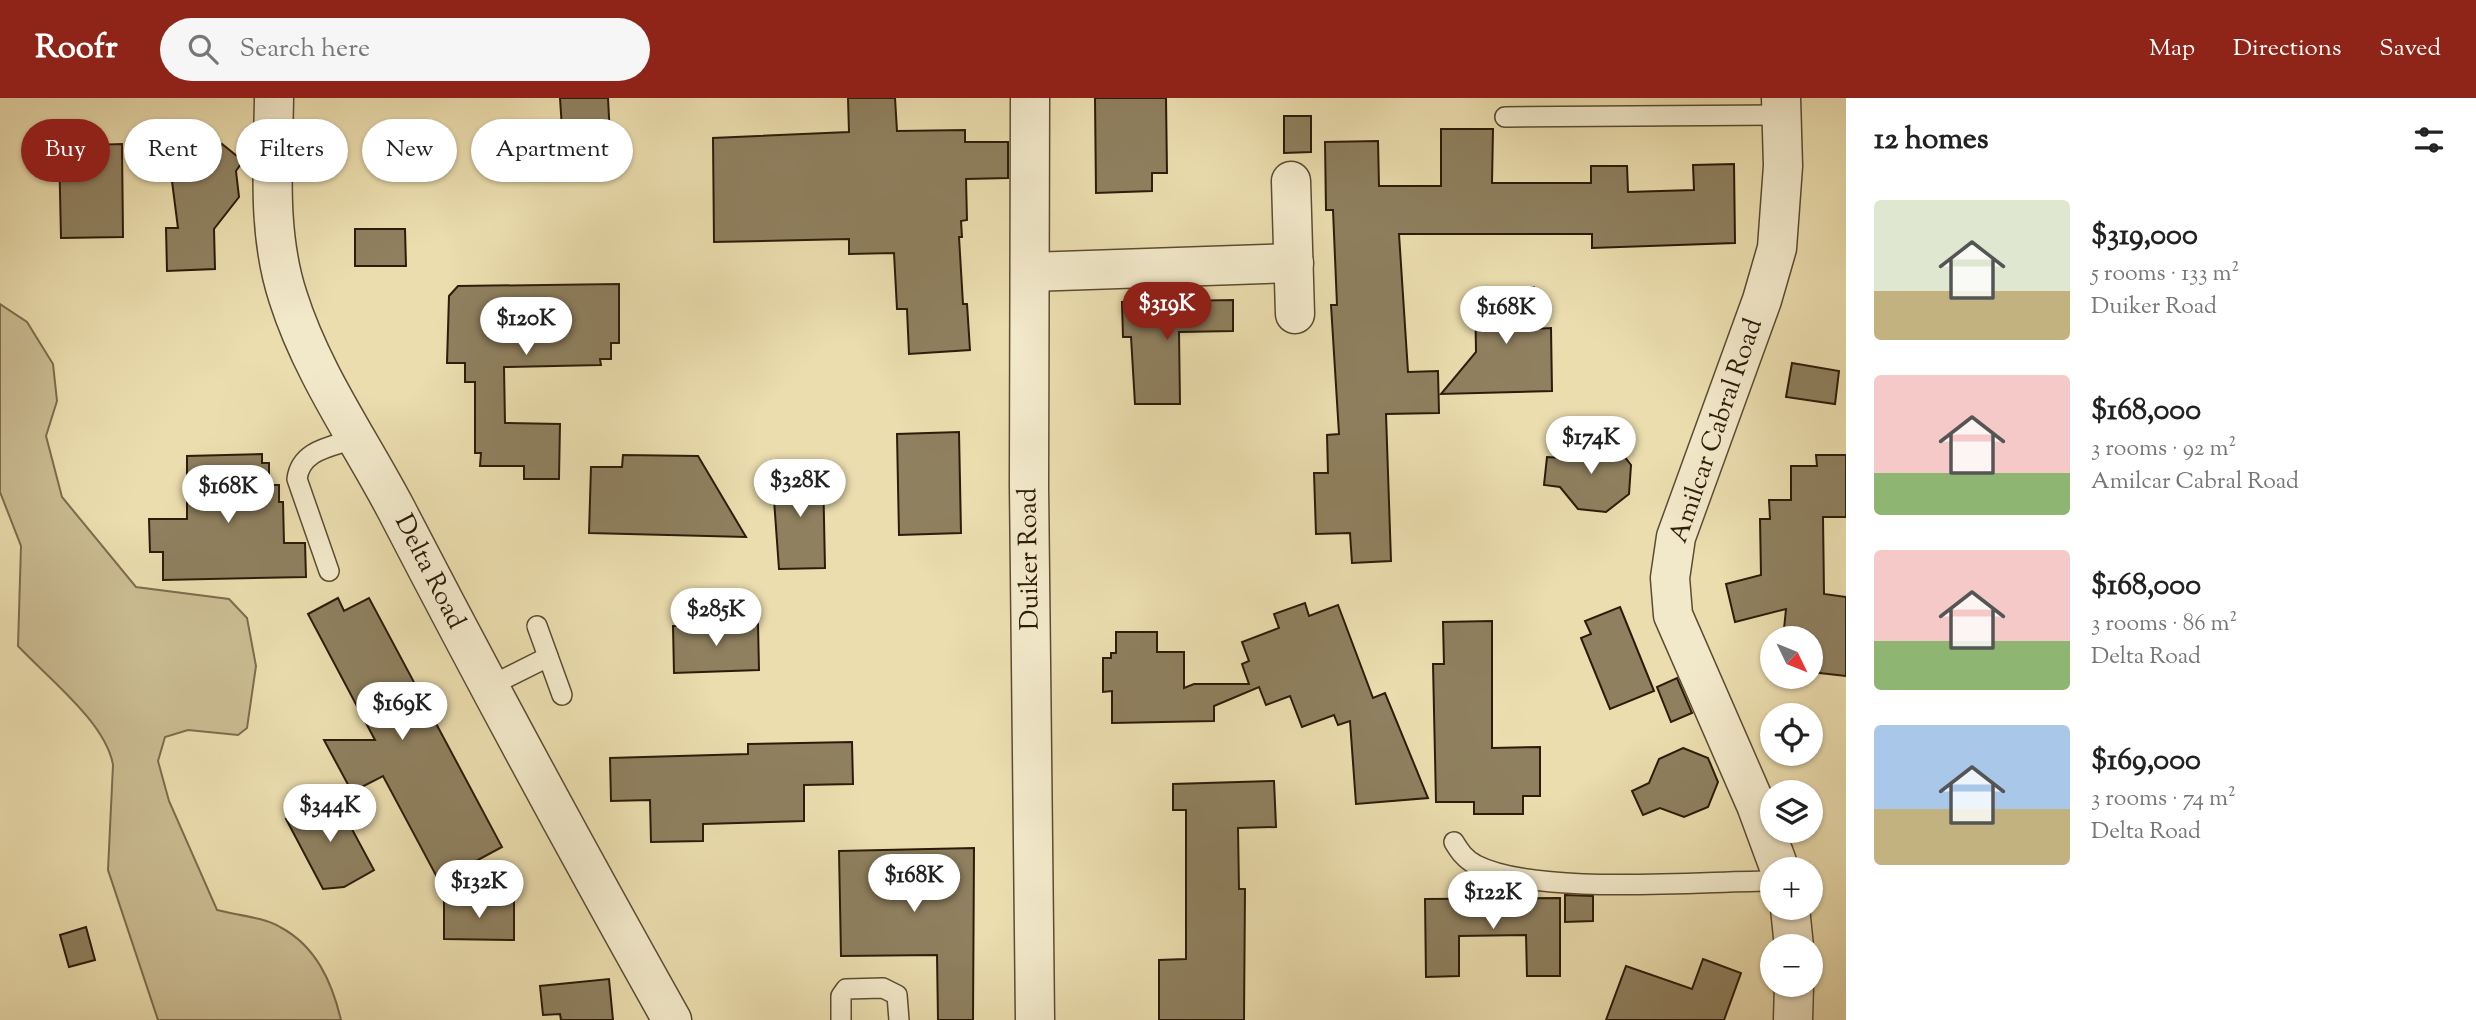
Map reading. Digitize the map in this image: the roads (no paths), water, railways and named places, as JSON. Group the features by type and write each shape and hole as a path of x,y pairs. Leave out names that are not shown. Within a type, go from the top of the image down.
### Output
{"street":[{"name":"Delta Road","path":"274,98 272,180 277,254 288,297 309,352 488,687 672,1020"},
{"name":"Duiker Road","path":"1030,98 1035,1020"},
{"name":"Amilcar Cabral Road","path":"1775,857 1756,805 1673,615 1670,578 1676,537 1762,300 1777,248 1783,166 1781,107"},
{"path":"1291,181 1295,314"},
{"path":"1030,272 1294,262"},
{"path":"1793,1020 1794,997"}],"lane":[{"path":"1506,117 1781,107"},
{"path":"329,571 296,479 298,468 312,453 357,439"},
{"path":"537,626 562,695"},
{"path":"488,687 548,657"},
{"path":"1454,842 1463,858 1478,866 1530,880 1588,883 1760,881"},
{"path":"841,1020 841,996 846,989 883,988 897,995 899,1020"}]}
